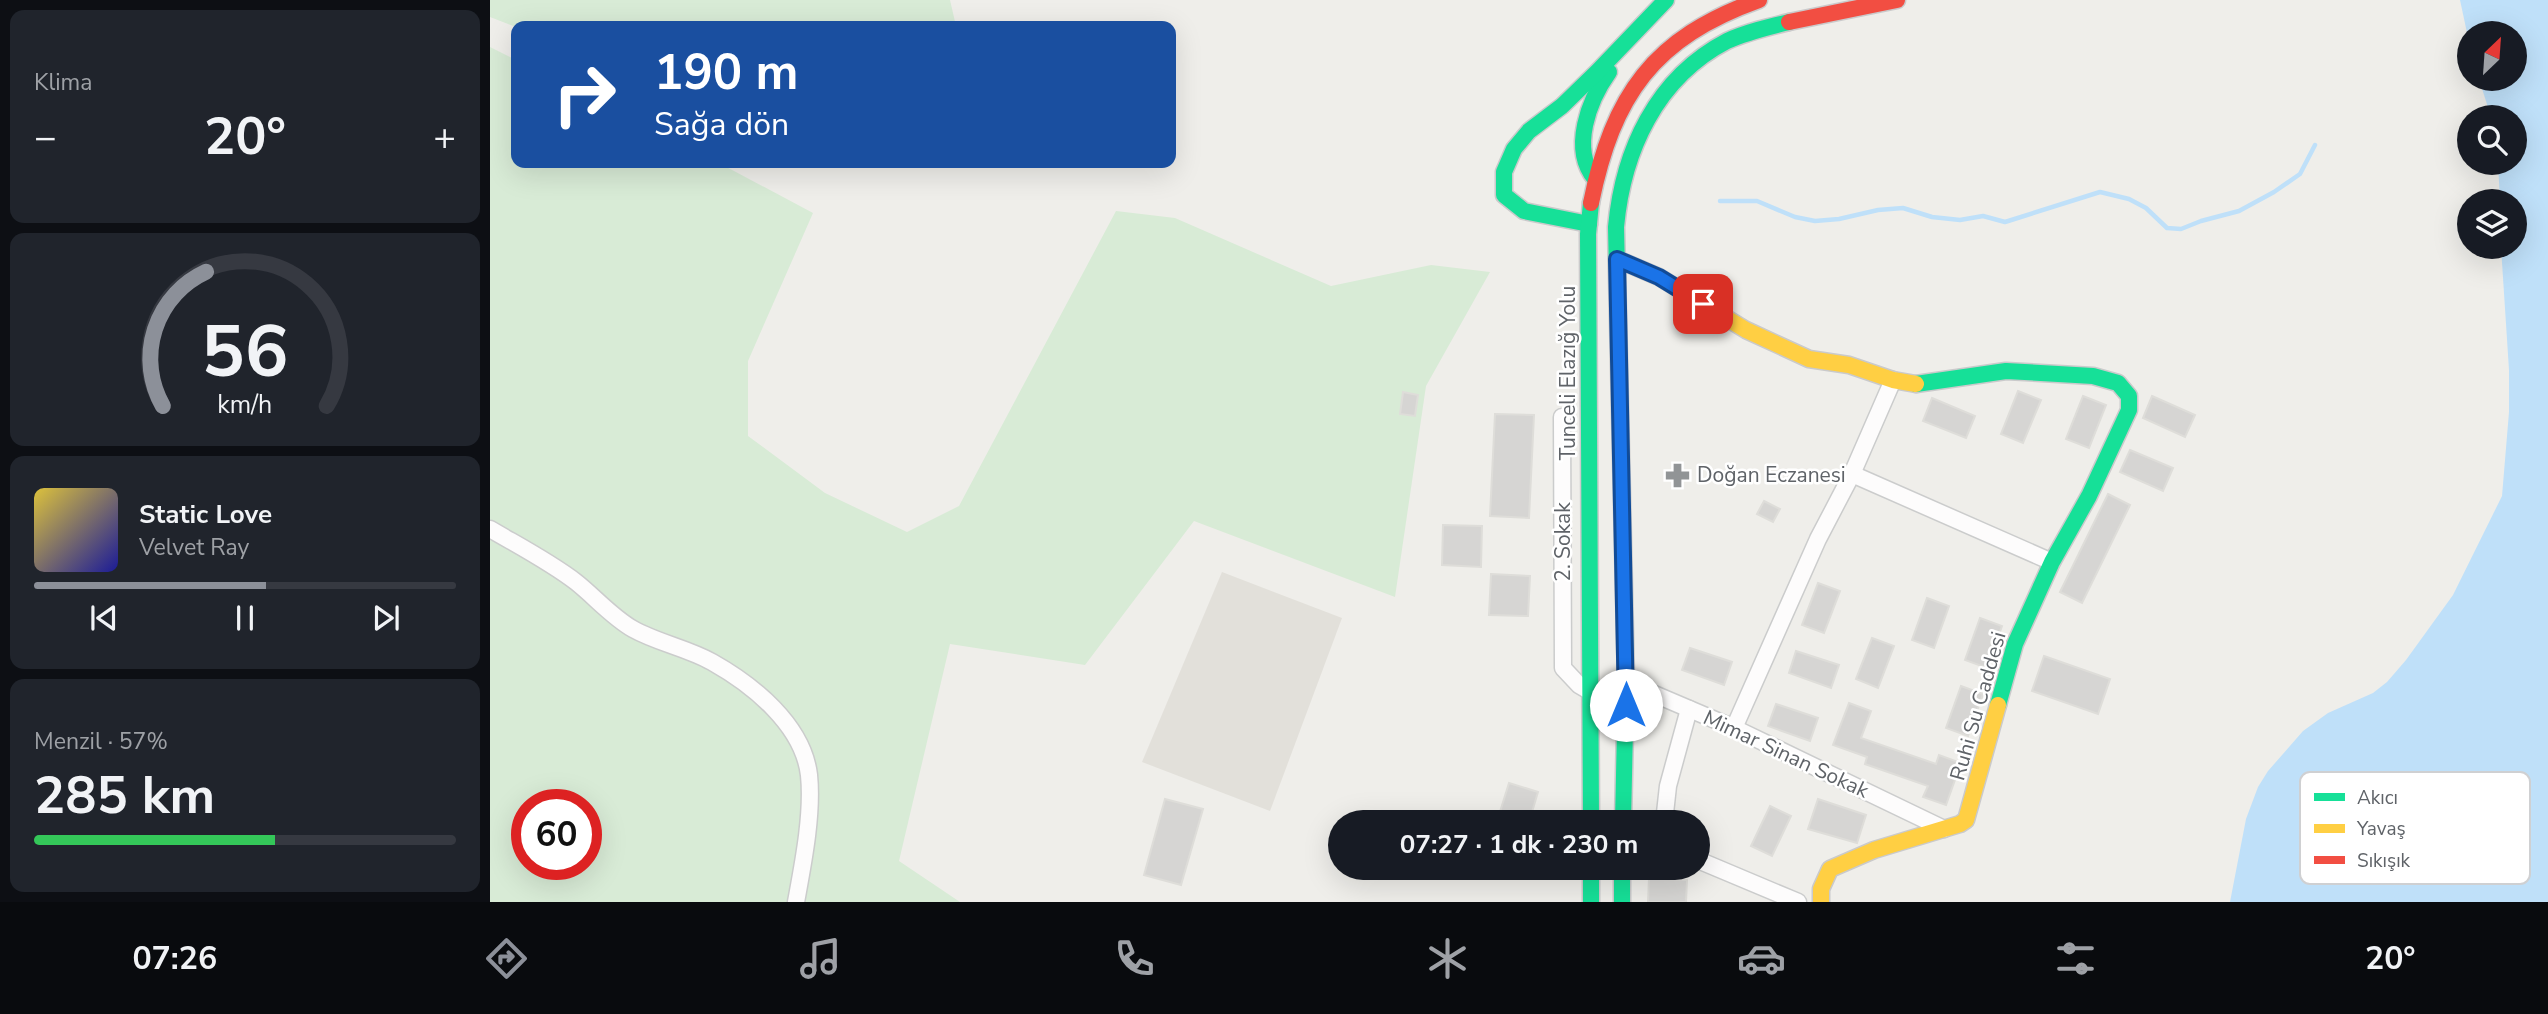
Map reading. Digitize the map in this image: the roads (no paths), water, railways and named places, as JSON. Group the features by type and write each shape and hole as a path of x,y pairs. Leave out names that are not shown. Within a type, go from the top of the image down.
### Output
{"main road":[{"path":"1589,223 1570,222 1524,211 1504,195 1504,172 1514,149 1529,131 1562,106 1666,0"},
{"path":"1595,179 1586,168 1583,148 1590,103 1606,74 1682,0"},
{"name":"Tunceli Elazığ Yolu","path":"1591,810 1589,223 1595,179 1617,118 1654,64 1672,46 1698,27 1725,12 1759,0"},
{"path":"1623,810 1626,682 1617,259 1618,199 1625,164 1654,107 1673,81 1733,38 1898,0"},
{"name":"Ruhi Su Caddesi","path":"1617,259 1659,277 1746,330 1809,359 1849,365 1914,384 2006,371 2093,376 2118,383 2129,396 2129,410 2089,496 2052,562 2015,644 1970,814 1960,824 1874,850 1830,869 1821,889 1821,902"},
{"path":"1591,880 1591,902"},
{"path":"1622,880 1622,902"}],"street":[{"path":"1734,728 1818,539 1852,474 1893,380"},
{"name":"2. Sokak","path":"1562,416 1563,668 1578,685 1591,692"},
{"path":"1852,474 2052,562"},
{"path":"490,529 574,581 632,629 713,663 749,686 771,705 805,756 809,775 806,842 796,902"},
{"name":"Mimar Sinan Sokak","path":"1626,682 1734,728 1944,829"},
{"path":"1665,810 1668,786 1689,709"},
{"path":"1710,865 1798,902"}],"water":[{"path":"2460,0 2548,0 2548,902 2230,902 2246,819 2258,787 2268,771 2303,731 2328,713 2373,693 2387,682 2406,660 2453,595 2502,496 2509,412 2509,370 2502,259 2527,259 2527,189 2499,189 2499,175 2527,175 2527,105 2487,105 2483,91 2527,91 2527,21 2464,21"}],"waterway":[{"path":"1720,201 1757,201 1795,217 1815,221 1903,208 1932,217 1960,220 1983,216 2005,222 2100,192 2129,199 2146,208 2167,228 2181,229 2239,211 2274,192 2300,174 2315,145"}],"place":[{"name":"Doğan Eczanesi","path":"1677,475"}]}
